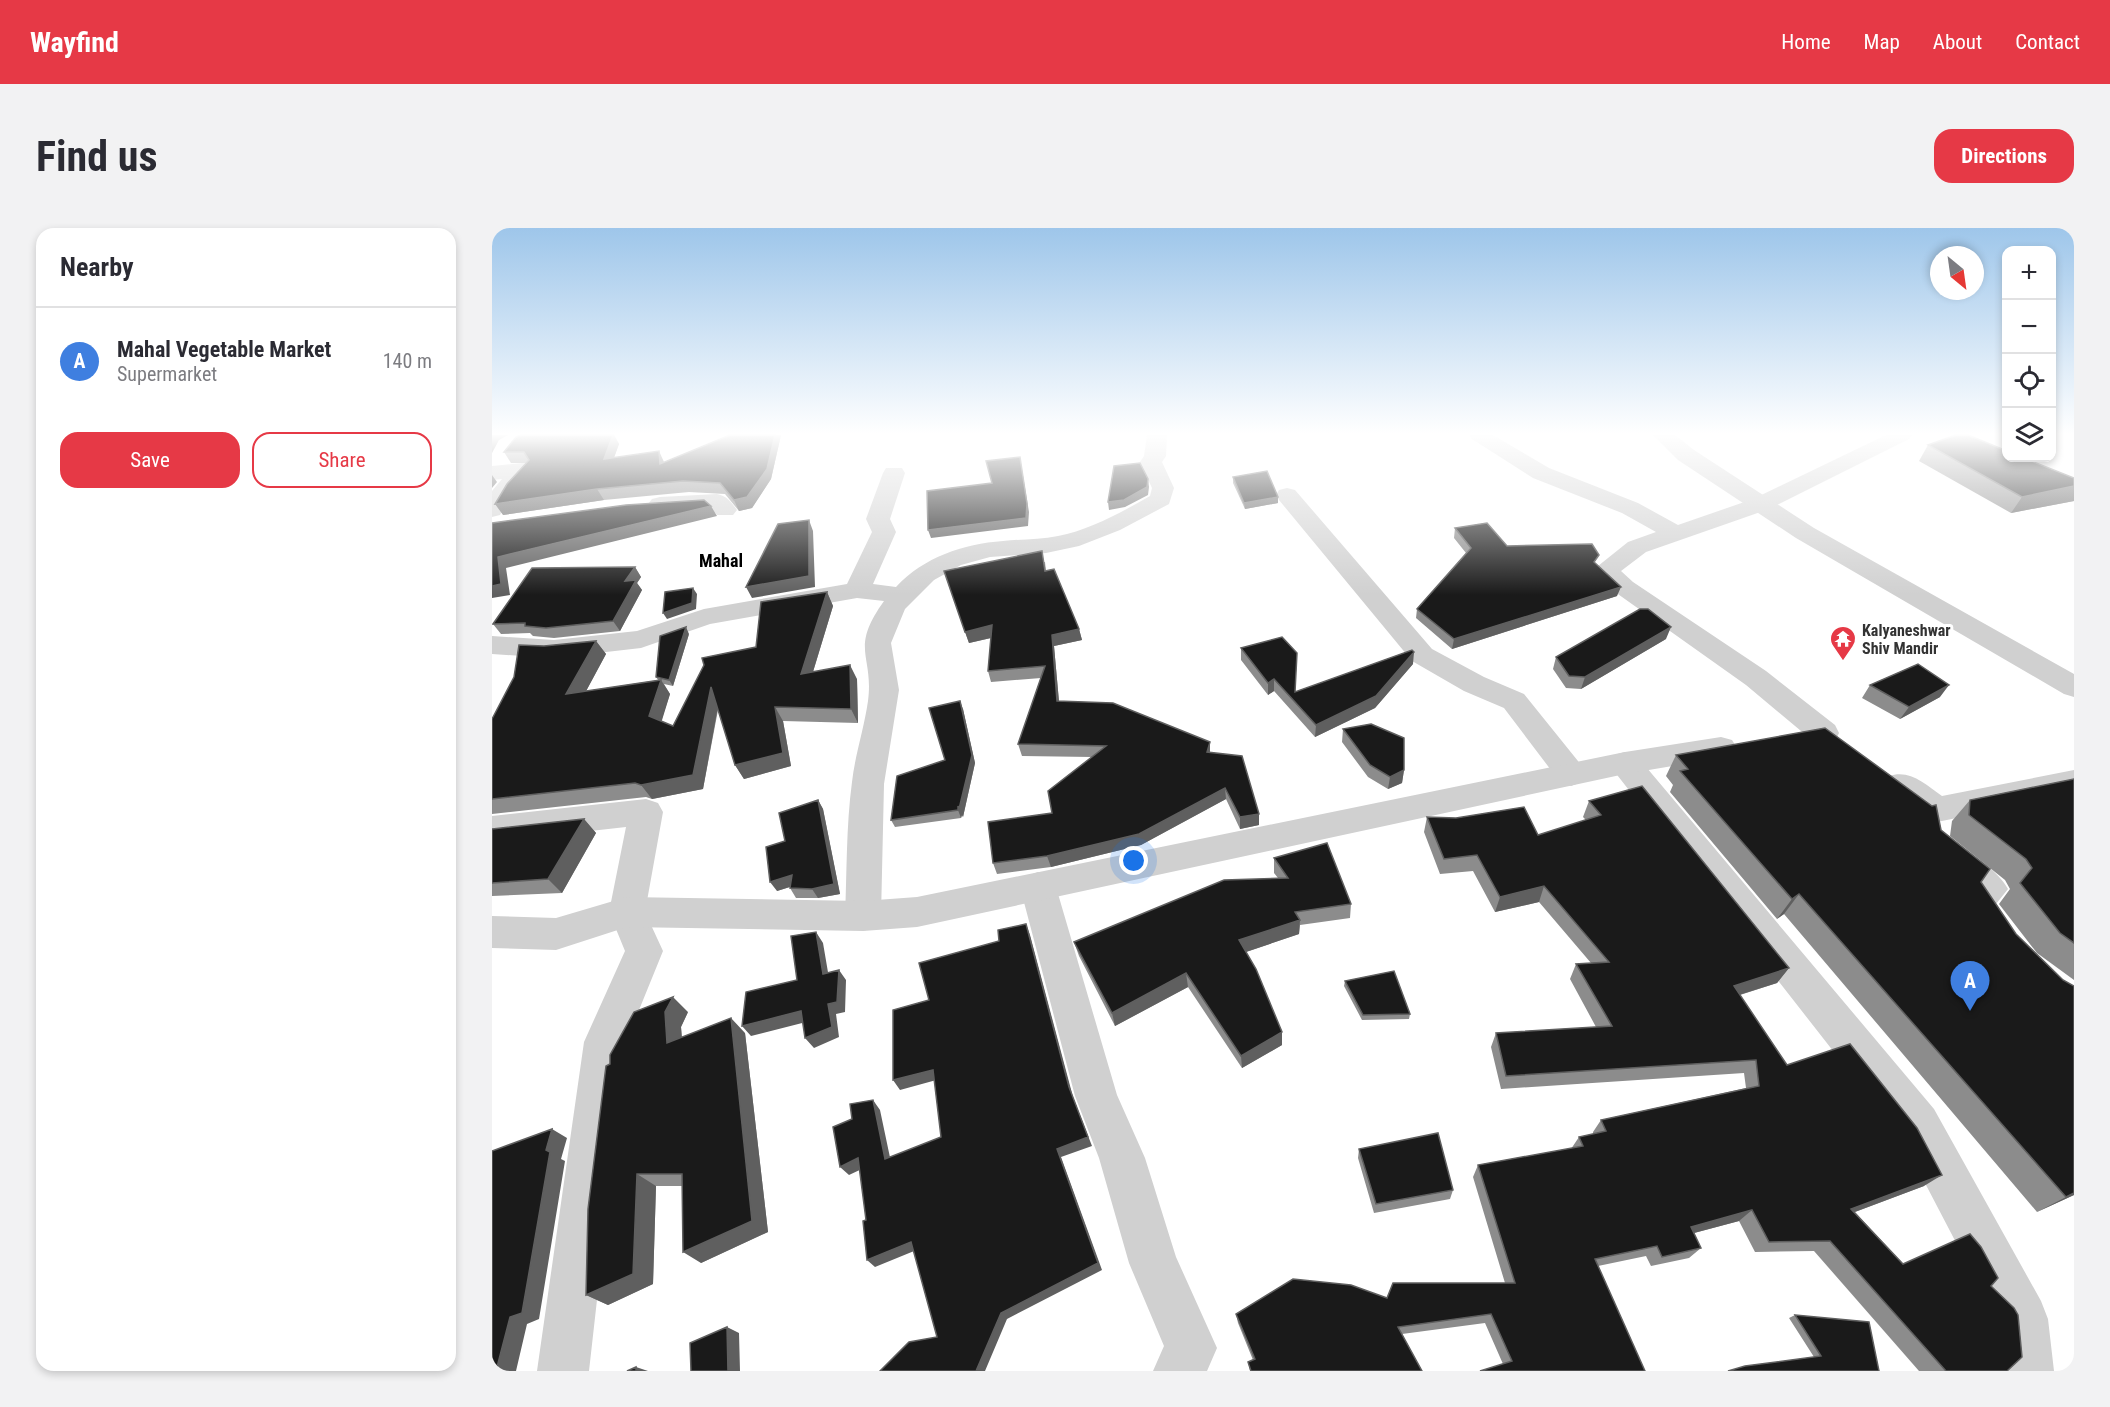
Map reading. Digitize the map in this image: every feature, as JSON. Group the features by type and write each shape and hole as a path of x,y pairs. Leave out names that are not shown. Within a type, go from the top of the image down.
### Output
{"street":[{"path":"492,510 494,488"},
{"path":"857,590 884,532 878,519 889,488"},
{"path":"863,916 868,783 884,689 876,639 889,612 909,585 942,564 968,554 1012,546 1056,544 1084,536 1137,513 1161,499 1164,488"},
{"path":"1580,488 1630,508 1673,532"},
{"path":"1737,488 1805,533 2074,687"},
{"path":"1793,488 1761,504 1673,532 1637,547 1606,570 1624,587 1755,678 1824,733 1861,758 1935,827 1993,889 1978,902 2011,947"},
{"path":"1287,495 1422,655 1474,684 1514,701 1571,774"},
{"path":"639,507 717,501 725,510"},
{"path":"492,526 516,522"},
{"path":"492,645 554,649 641,639 704,617 857,590 902,595"},
{"path":"492,932 556,934 627,912 863,916 917,912 1625,763 1824,733"},
{"path":"1625,763 1918,1124 2023,1319 2028,1371"},
{"path":"1935,827 2074,782"},
{"path":"492,829 646,812 627,912 644,951 605,1042 563,1371"},
{"path":"1038,887 1096,1096 1122,1158 1153,1263 1191,1348 1179,1371"}],"building":[{"path":"504,488 604,488 597,489 495,504"},
{"path":"724,488 753,488 747,497 734,500"},
{"path":"949,488 1025,488 1026,518 928,530 927,491"},
{"path":"1110,488 1145,488 1124,500 1108,502"},
{"path":"1238,488 1274,488 1278,497 1244,503"},
{"path":"2006,488 2063,488 2022,497"},
{"path":"704,500 711,506 498,557 501,584 492,586 492,523 626,505"},
{"path":"809,520 809,576 746,587 778,524"},
{"path":"1487,523 1507,546 1592,544 1599,555 1594,562 1621,587 1454,639 1417,609 1471,548 1455,528"},
{"path":"1042,551 1045,571 1054,569 1079,629 1052,635 1057,701 1113,703 1210,742 1207,752 1242,756 1259,814 1240,817 1225,788 1139,834 1047,856 993,863 988,822 1052,813 1048,791 1106,746 1018,744 1045,666 988,671 992,625 965,632 944,571"},
{"path":"635,567 625,581 636,580 613,621 546,628 525,626 525,623 493,624 532,568"},
{"path":"693,588 692,603 663,613 665,592"},
{"path":"827,592 801,674 850,665 851,709 775,707 783,753 735,765 711,687 693,775 641,785 635,783 492,799 492,719 514,677 519,645 544,646 596,641 566,694 661,680 649,716 673,726 704,665 702,658 756,647 761,602"},
{"path":"1640,609 1648,609 1671,627 1585,677 1569,676 1556,657"},
{"path":"686,627 669,680 656,677 660,636"},
{"path":"1282,637 1297,653 1295,692 1412,650 1414,652 1376,696 1316,725 1274,679 1268,683 1241,648"},
{"path":"1918,664 1949,685 1909,707 1870,685"},
{"path":"960,701 972,755 959,809 958,806 958,810 891,820 897,776 945,760 929,708"},
{"path":"1371,724 1404,738 1404,770 1390,777 1370,765 1343,729"},
{"path":"1825,728 1932,806 1936,805 1941,830 1990,869 1981,882 2016,934 2063,980 2074,986 2074,1193 2066,1197 1799,894 1792,899 1680,771 1688,769 1676,755"},
{"path":"2074,779 2074,943 2060,933 2020,883 2032,868 2026,859 1969,815 1970,800"},
{"path":"1642,786 1789,968 1734,986 1787,1065 1850,1044 1917,1128 1942,1175 1851,1209 1903,1264 1970,1234 1981,1247 1998,1278 1991,1286 2014,1308 2018,1315 2022,1357 2007,1371 1946,1371 1830,1241 1769,1242 1752,1210 1691,1227 1701,1248 1662,1257 1657,1246 1595,1259 1645,1371 1480,1371 1512,1361 1491,1314 1398,1327 1422,1371 1251,1371 1248,1362 1255,1359 1236,1314 1293,1279 1351,1285 1387,1298 1393,1283 1515,1283 1478,1165 1583,1146 1579,1137 1606,1131 1601,1120 1759,1086 1756,1060 1506,1076 1496,1033 1612,1026 1576,964 1609,962 1544,886 1500,897 1477,855 1444,859 1427,817 1456,818 1524,807 1538,835 1601,815 1589,801"},
{"path":"818,800 834,884 812,889 790,888 792,875 770,882 766,847 785,841 779,813"},
{"path":"584,819 548,879 492,883 492,829"},
{"path":"1327,843 1351,904 1295,912 1300,920 1239,940 1256,969 1282,1032 1241,1056 1186,973 1112,1013 1074,942 1224,880 1288,878 1274,858"},
{"path":"1026,924 1069,1087 1088,1137 1057,1149 1098,1263 1001,1313 976,1371 880,1371 909,1342 937,1337 911,1242 867,1260 863,1221 866,1220 858,1158 840,1167 833,1127 852,1119 850,1104 873,1100 885,1159 941,1137 933,1070 893,1080 893,1010 929,1000 919,963 999,941 998,930"},
{"path":"816,932 823,974 839,970 837,1002 828,1004 832,1027 805,1038 801,1011 742,1026 746,992 797,980 791,936"},
{"path":"1394,971 1410,1014 1363,1015 1345,981"},
{"path":"673,997 665,1012 667,1043 731,1018 752,1221 683,1252 682,1174 637,1174 633,1274 586,1295 588,1209 606,1066 610,1064 610,1055 634,1012"},
{"path":"552,1129 546,1150 550,1152 522,1313 510,1317 496,1371 492,1371 492,1151"},
{"path":"1438,1133 1453,1190 1376,1204 1359,1149"},
{"path":"1795,1315 1869,1322 1879,1371 1728,1371 1745,1366 1821,1356"},
{"path":"727,1327 728,1371 691,1371 690,1343"}],"place":[{"name":"Kalyaneshwar Shiv Mandir","path":"1843,662"},
{"name":"Mahal Vegetable Market","path":"1970,1011"}],"district":[{"name":"Mahal","path":"721,561"}]}
